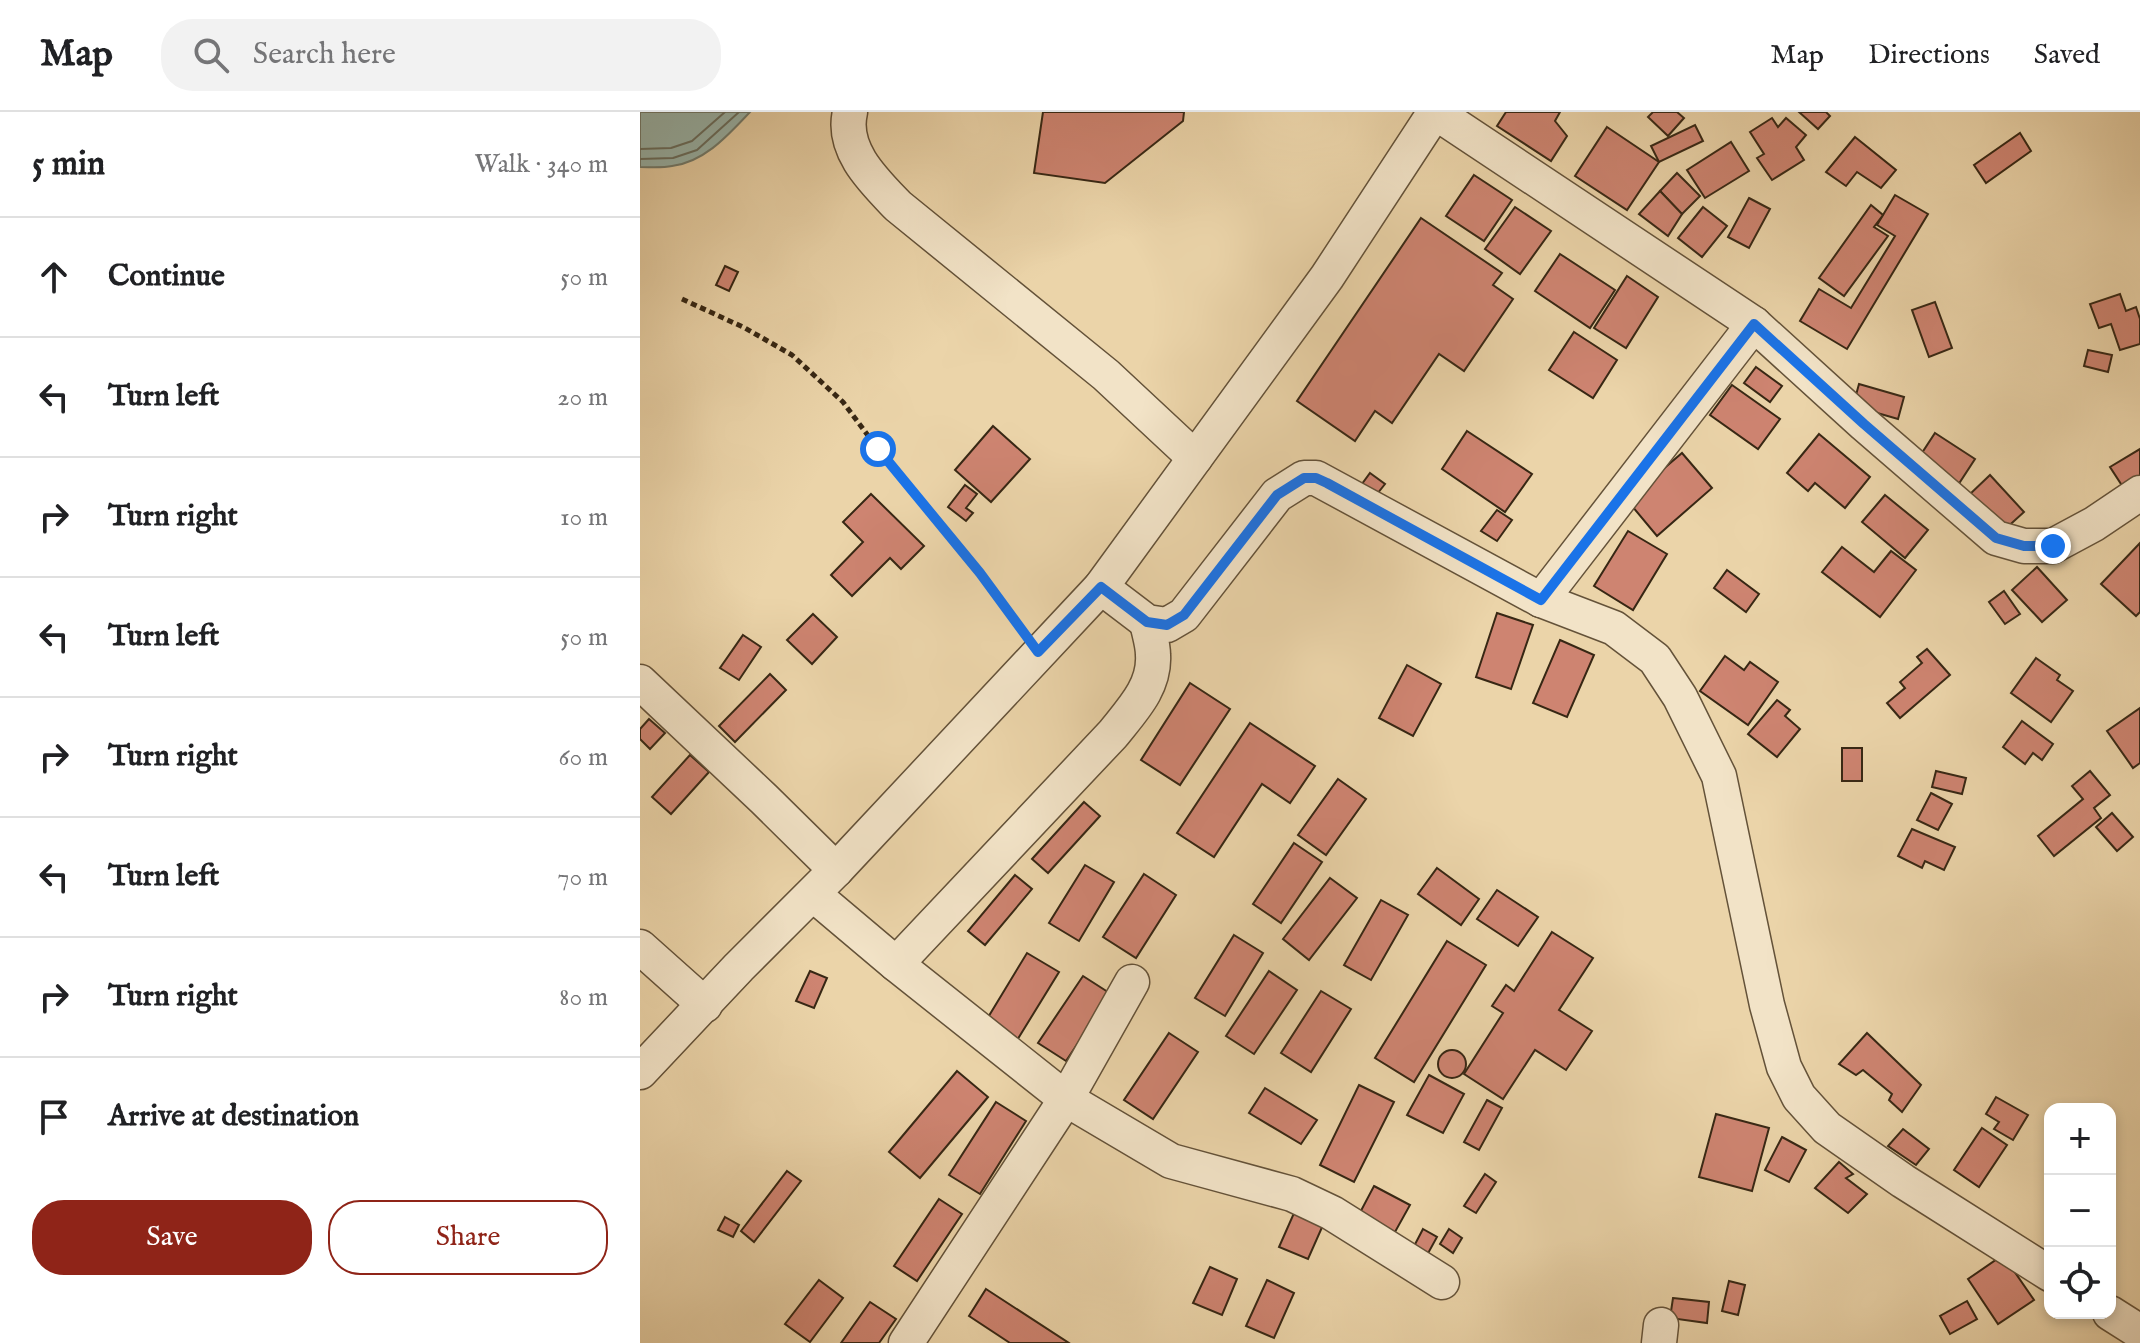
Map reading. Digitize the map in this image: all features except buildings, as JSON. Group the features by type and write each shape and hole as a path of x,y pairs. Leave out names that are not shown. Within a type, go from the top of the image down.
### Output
{"street":[{"path":"850,112 847,125 855,153 872,179 898,206 1106,375 1195,458"},
{"path":"640,1072 825,882 1101,587 1327,277 1435,112 1754,324 1996,538 2024,546 2053,546 2138,499"},
{"path":"1541,600 1754,324"},
{"path":"1101,587 1147,622 1167,625 1184,615 1277,495 1304,478 1316,478 1541,600 1614,628 1655,659 1680,697 1719,776 1767,1005 1784,1067 1799,1097 1827,1128 1903,1181 2044,1270"},
{"path":"896,964 1137,705 1151,679 1153,655 1147,622"},
{"path":"644,694 764,799 825,882 896,964 1066,1099 1171,1161 1292,1194 1332,1213 1442,1282"},
{"path":"640,947 705,1005"},
{"path":"906,1343 1066,1099 1132,982"},
{"path":"2116,1317 2140,1332"}],"path":[{"path":"682,299 745,328 792,355 843,402 980,573 1038,652"}],"water":[{"path":"640,112 750,112 725,138 695,159 668,167 640,167"}],"route":[{"path":"878,449 980,573 1038,652 1101,587 1147,622 1167,625 1184,615 1277,495 1304,478 1316,478 1327,483 1541,600 1754,324 1996,538 2024,546 2053,546"}]}
